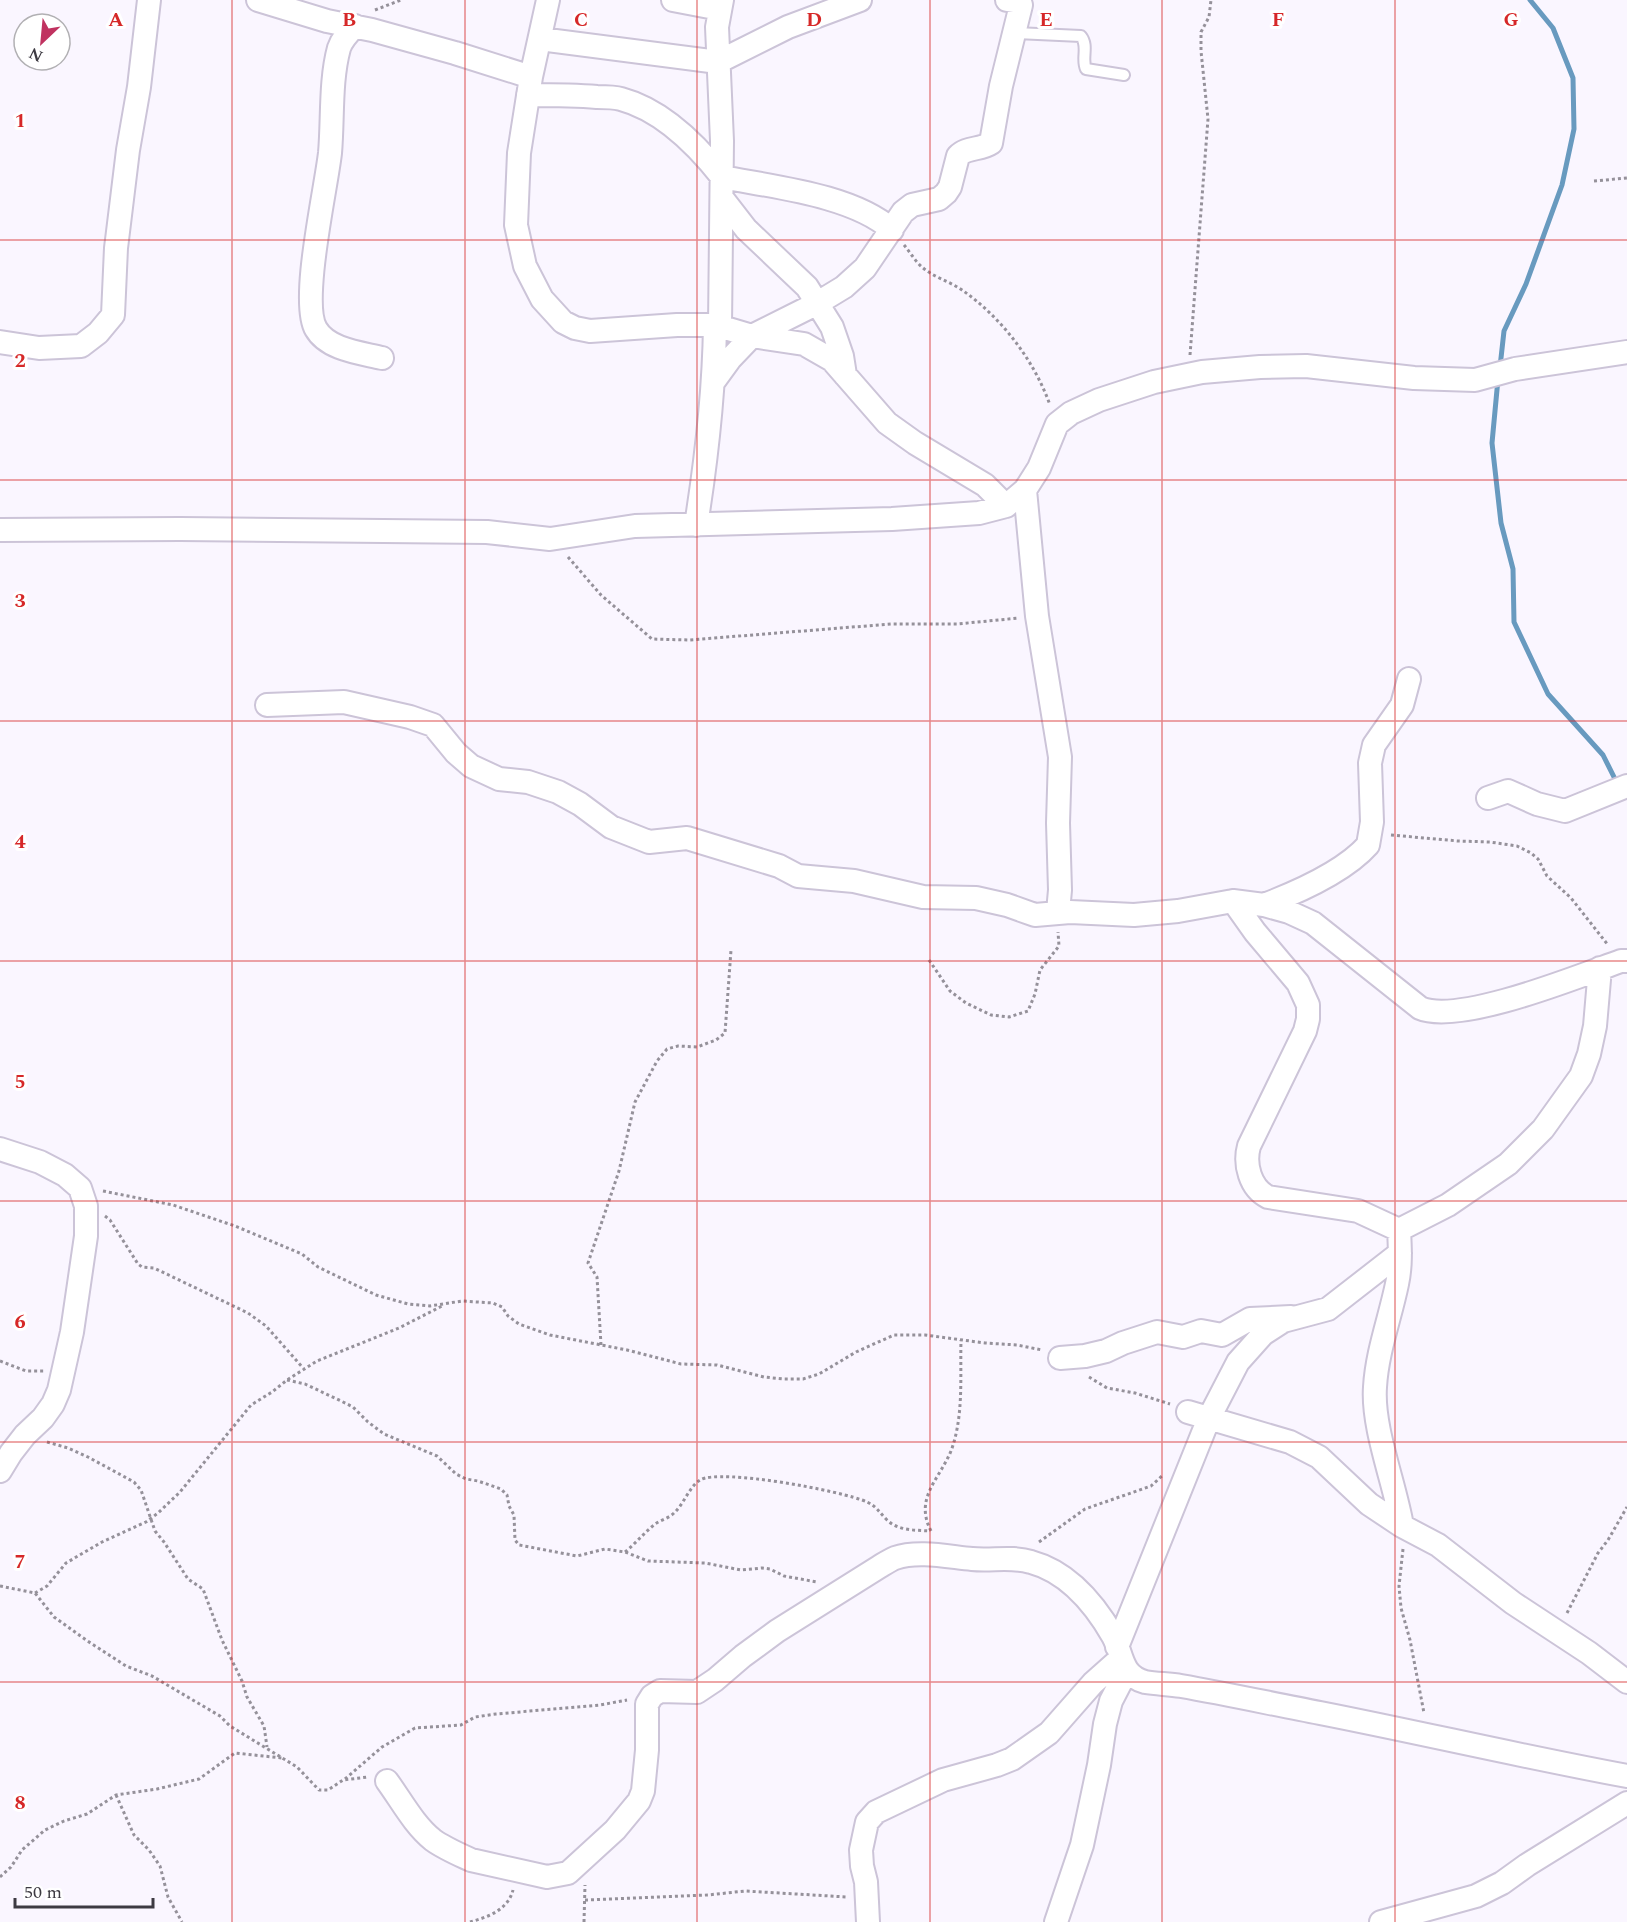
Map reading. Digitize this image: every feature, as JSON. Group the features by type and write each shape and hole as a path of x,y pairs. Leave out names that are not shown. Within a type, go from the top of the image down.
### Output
{"street":[{"path":"0,342 39,348 81,346 98,333 112,315 116,248 149,0"},
{"path":"258,0 327,21 454,53 529,86 577,95 620,98 650,112 683,135 706,158 746,229 807,287 832,327 842,356 845,376"},
{"path":"548,0 529,86 519,153 516,225 525,266 542,299 563,322 575,328 590,331 677,325 717,326 752,336 804,344 832,360 887,423 915,443 985,485 1006,506"},
{"path":"673,0 721,4 717,27 722,187 717,326 710,433 696,525"},
{"path":"540,39 718,62 788,27 860,0"},
{"path":"714,381 730,359 752,336 816,304 844,287 864,268 903,212 912,205 939,199 946,194 961,152 986,147 991,143 1022,5 1020,2 1007,0"},
{"path":"355,27 345,36 339,46 335,66 328,173 318,234 311,306 317,330 325,339 342,348 382,358"},
{"path":"722,187 803,192 861,209 881,220 892,230"},
{"path":"0,530 487,532 550,538 635,526 979,513 1006,506 1025,490 1039,468 1057,424 1071,413 1099,400 1145,384 1189,374 1260,367 1306,366 1414,378 1475,380 1515,369 1627,352"},
{"path":"1025,490 1037,616 1060,757 1058,912"},
{"path":"1264,905 1302,890 1334,872 1364,849 1370,840 1370,763 1374,745 1402,705 1409,679"},
{"path":"267,705 344,702 410,717 433,725 456,753 471,766 499,779 528,782 558,792 580,804 611,827 649,842 687,838 779,866 798,876 854,881 893,888 923,897 976,898 1007,905 1035,915 1058,912 1134,915 1178,911 1233,901 1264,905 1289,912 1313,923 1420,1008 1428,1011 1473,1009 1616,963"},
{"path":"1488,798 1508,791 1537,804 1565,811 1627,786"},
{"path":"1233,901 1255,932 1298,983 1308,1005 1305,1031 1247,1152 1246,1164 1253,1183 1260,1193 1268,1197 1358,1211 1399,1230"},
{"path":"1399,1230 1448,1205 1508,1164 1543,1129 1581,1076 1616,963"},
{"path":"0,1149 40,1162 65,1176 80,1188 85,1203 86,1236 72,1332 53,1404 43,1418 25,1435 0,1472"},
{"path":"1399,1230 1400,1252 1397,1282 1374,1388 1377,1419 1402,1526"},
{"path":"1056,1922 1082,1845 1105,1724 1122,1659 1199,1415 1263,1334 1283,1321 1328,1309 1400,1252"},
{"path":"1060,1358 1106,1351 1157,1332 1183,1337 1201,1331 1221,1335 1250,1319 1301,1316"},
{"path":"1199,1415 1290,1442 1309,1452 1332,1468 1369,1504 1402,1526 1438,1545 1552,1630 1589,1653 1627,1682"},
{"path":"387,1781 435,1842 471,1860 517,1871 547,1877 568,1873 615,1830 639,1801 643,1791 647,1750 647,1704 652,1696 660,1691 697,1692 716,1680 743,1656 777,1631 895,1558 909,1556 986,1560 1015,1558 1052,1570 1087,1598 1114,1639 1122,1659 1136,1678 1146,1682 1181,1686 1627,1776"},
{"path":"868,1922 861,1850 867,1822 876,1812 943,1780 1012,1759 1049,1733 1093,1683 1122,1659"},
{"path":"1381,1922 1476,1896 1502,1883 1627,1803"}],"lane":[{"path":"1014,33 1081,36 1084,40 1086,69 1124,75"}],"path":[{"path":"1189,374 1190,330 1208,119 1201,68 1201,32 1209,17 1211,0"},
{"path":"1594,181 1627,178"},
{"path":"892,230 922,268 961,289 995,319 1028,357 1044,387 1057,424"},
{"path":"550,538 601,595 652,639 689,640 891,624 957,624 1037,616"},
{"path":"1371,833 1490,842 1517,846 1531,853 1538,859 1547,876 1571,898 1616,963"},
{"path":"929,960 950,991 966,1004 991,1015 1009,1017 1028,1011 1035,994 1040,970 1059,946 1058,912"},
{"path":"601,1345 597,1277 588,1263 619,1171 635,1102 657,1060 667,1049 678,1046 697,1047 716,1040 724,1032 731,950"},
{"path":"73,1182 122,1196 173,1204 218,1220 286,1246 302,1254 318,1267 376,1295 408,1304 430,1306 462,1301 493,1303 502,1307 508,1316 519,1324 550,1335 681,1364 717,1365 764,1377 803,1379 819,1374 856,1352 894,1335 925,1335 1017,1345 1037,1349 1060,1358"},
{"path":"85,1203 110,1220 138,1264 142,1267 154,1268 248,1312 266,1326 304,1369"},
{"path":"35,1593 47,1586 66,1563 102,1542 150,1520 180,1492 251,1405 316,1361 399,1328 445,1304"},
{"path":"944,1557 925,1520 925,1503 951,1451 959,1421 961,1340"},
{"path":"0,1361 26,1371 42,1372 64,1368"},
{"path":"1088,1376 1107,1388 1163,1401 1199,1415"},
{"path":"287,1380 305,1384 352,1407 384,1434 437,1456 456,1474 501,1489 507,1494 509,1506 514,1515 515,1540 519,1545 577,1556 605,1549 625,1552 648,1561 705,1563 741,1570 770,1569 784,1576 809,1579 845,1588"},
{"path":"25,1435 68,1448 134,1482 141,1490 155,1531 188,1579 203,1589 247,1697 264,1726 267,1747"},
{"path":"1015,1558 1060,1529 1085,1509 1151,1486 1169,1471"},
{"path":"625,1552 656,1524 673,1514 700,1480 709,1477 769,1480 803,1485 853,1497 876,1507 892,1524 906,1529 930,1531"},
{"path":"1552,1630 1566,1615 1598,1553 1627,1507"},
{"path":"1402,1526 1404,1542 1399,1586 1401,1608 1410,1640 1421,1707 1433,1737"},
{"path":"0,1586 35,1593 54,1617 86,1640 126,1666 165,1683 220,1716 307,1776 319,1790 328,1790 382,1747 415,1728 460,1725 475,1717 600,1705 652,1696"},
{"path":"0,1877 11,1867 28,1844 45,1830 87,1814 116,1795 157,1789 199,1779 236,1753 282,1758"},
{"path":"343,1780 371,1777 387,1781"},
{"path":"116,1795 134,1835 149,1850 160,1866 168,1897 182,1922"},
{"path":"584,1858 584,1922"},
{"path":"471,1922 496,1913 511,1898 517,1871"},
{"path":"585,1900 745,1891 867,1898"}],"waterway":[{"path":"1500,367 1504,331 1526,284 1562,185 1574,129 1573,78 1553,28 1530,0"},
{"path":"1498,379 1492,443 1501,523 1513,569 1514,622 1548,694 1603,755 1618,785"}]}
